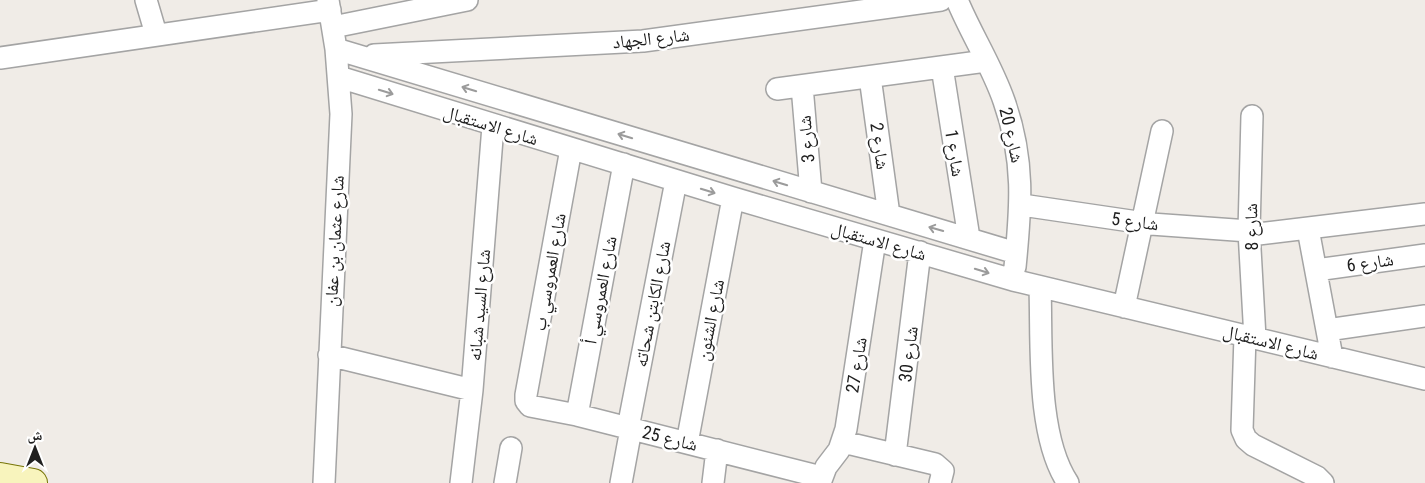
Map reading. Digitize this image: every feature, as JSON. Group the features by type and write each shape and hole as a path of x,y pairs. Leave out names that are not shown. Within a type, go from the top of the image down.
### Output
{"street":[{"path":"146,0 156,34"},
{"path":"0,58 156,34 330,12 467,0"},
{"name":"شارع الجهاد","path":"359,56 643,40 941,0"},
{"name":"شارع 20","path":"957,0 1004,99 1012,125 1021,178 1022,205 1013,280"},
{"name":"شارع عثمان بن عفان","path":"324,483 341,114 336,49 330,12"},
{"name":"شارع الاستقبال","path":"336,49 1016,253"},
{"path":"777,89 986,61"},
{"name":"شارع 1","path":"942,67 969,238"},
{"name":"شارع 2","path":"870,77 889,215"},
{"name":"شارع الاستقبال","path":"339,78 676,181 1013,280 1425,379"},
{"name":"شارع 3","path":"802,86 811,192"},
{"name":"شارع 8","path":"1252,116 1250,337 1242,430 1246,439 1253,445 1317,478 1323,483"},
{"name":"شارع السيد شبانه","path":"461,483 472,390 493,126"},
{"path":"1124,307 1162,131"},
{"name":"شارع العمروسي ب","path":"526,395 571,149"},
{"name":"شارع العمروسي أ","path":"577,416 624,164"},
{"name":"شارع الكابتن شحاته","path":"621,483 676,181"},
{"name":"شارع الشئون","path":"686,443 734,198"},
{"name":"شارع 5","path":"1022,205 1142,222 1250,233 1425,214"},
{"path":"1308,228 1332,357"},
{"name":"شارع 27","path":"820,480 843,442 875,240"},
{"name":"شارع 30","path":"895,454 920,252"},
{"name":"شارع 6","path":"1316,270 1425,255"},
{"path":"1040,287 1043,382 1050,438 1055,458 1068,483"},
{"path":"1327,330 1425,316"},
{"path":"329,355 472,390"},
{"name":"شارع 25","path":"526,395 526,401 530,406 630,428 820,480"},
{"path":"843,442 940,466 942,472 940,483"},
{"path":"505,483 511,448"},
{"path":"714,483 716,450"},
{"path":"0,477 33,483"}]}
